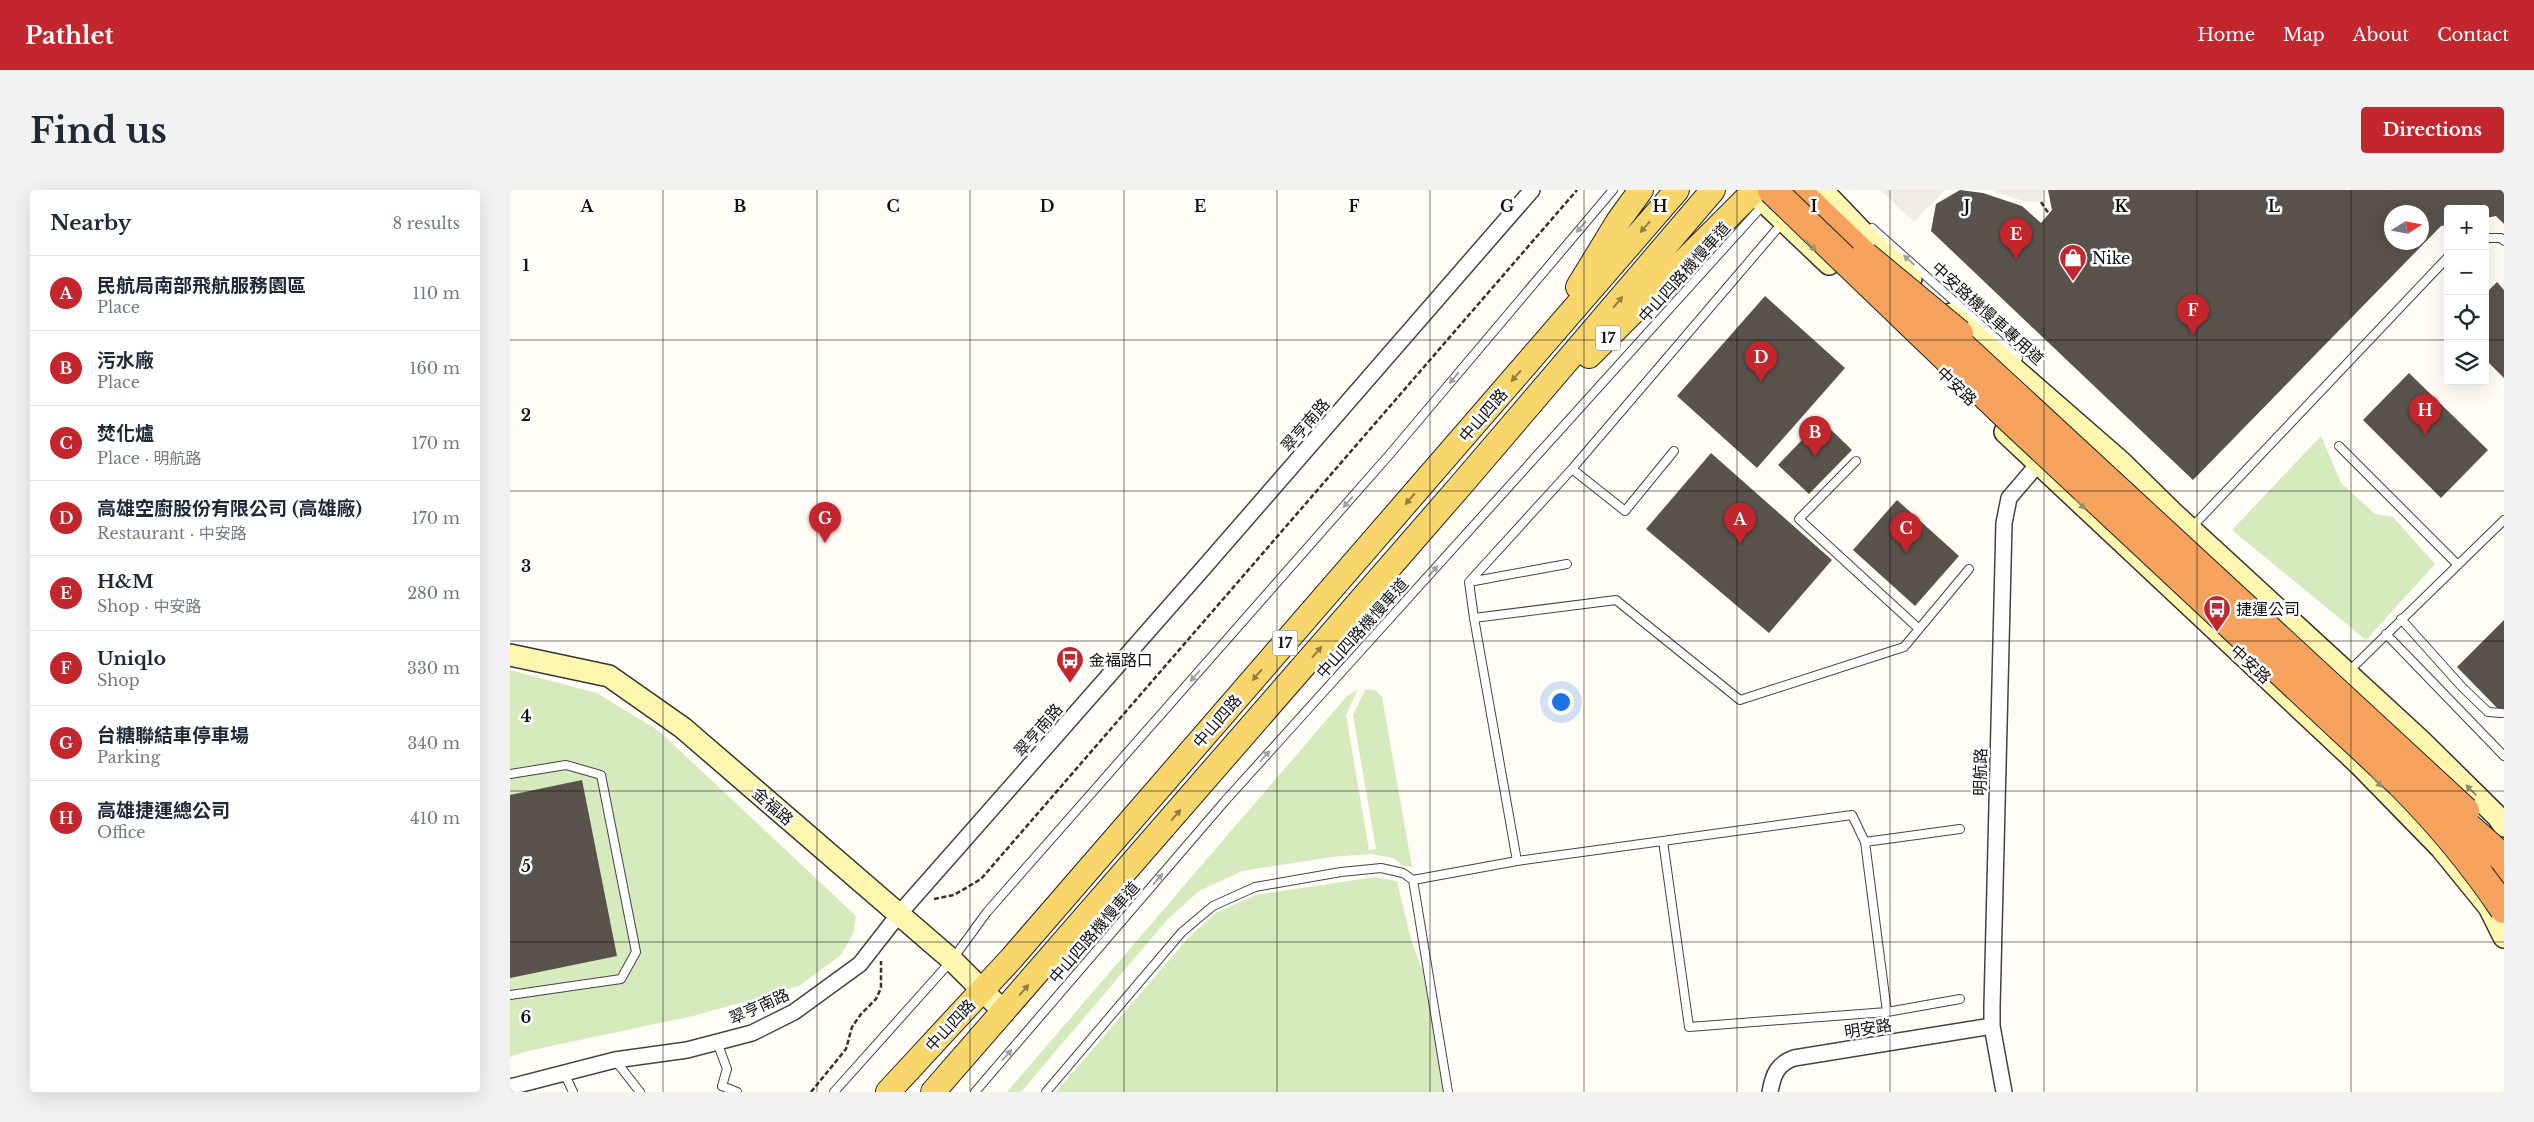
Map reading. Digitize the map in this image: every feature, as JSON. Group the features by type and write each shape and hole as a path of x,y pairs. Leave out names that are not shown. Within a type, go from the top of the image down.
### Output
{"highway":[{"path":"1796,190 1859,261 2006,415 2433,816 2465,854 2504,909"},
{"path":"1762,193 1859,261 2027,390 2401,738 2459,809 2504,885"},
{"path":"1859,261 2504,844"},
{"path":"1859,261 2350,721 2504,859"}],"main road":[{"name":"中山四路","path":"1542,346 1619,220 1641,190"},
{"name":"中山四路","path":"888,1092 981,991 1677,190"},
{"name":"中山四路","path":"933,1092 1461,485 1713,190"},
{"name":"中山四路","path":"1461,485 1762,193"}],"street":[{"name":"翠亨南路","path":"510,1087 615,1060 687,1050 752,1033 794,1012 860,964 899,914 1532,190"},
{"name":"中安路","path":"1822,190 1868,238 2328,690"},
{"name":"中安路","path":"1762,193 1784,221 2038,464 2328,690 2477,796 2498,817 2504,826"},
{"name":"中安路","path":"1927,294 2040,389 2121,462 2190,528 2328,690 2359,764 2441,848 2489,907 2504,937"},
{"name":"中安路","path":"1893,325 1960,365 2328,690"},
{"name":"明航路","path":"2004,1092 1992,1026 2005,511 2009,498 2038,464"},
{"name":"金福路","path":"510,655 609,676 682,728 952,960 1004,1012"},
{"name":"明安路","path":"1770,1092 1776,1069 1784,1061 1794,1058 1992,1026"}],"lane":[{"path":"834,1092 952,960 987,912 1390,454 1613,190"},
{"path":"1830,190 1860,216"},
{"name":"中山四路機慢車道","path":"975,1092 1225,801 1762,193"},
{"path":"1469,582 1572,469 1784,221"},
{"name":"中安路機慢車專用道","path":"1867,223 2028,367"},
{"path":"2489,238 2501,238 2504,241"},
{"path":"2190,528 2444,261"},
{"path":"2094,426 2108,439 2121,462"},
{"path":"2339,446 2458,565"},
{"path":"1572,469 1625,511 1674,451"},
{"path":"1856,462 1799,519 1918,628"},
{"path":"2328,690 2504,520"},
{"path":"1469,582 1567,564"},
{"path":"1474,618 1616,600 1740,700 1904,647 1969,569"},
{"path":"1469,582 1517,861"},
{"path":"2401,619 2488,712 2502,713"},
{"path":"2386,634 2504,756"},
{"path":"510,774 566,765 601,775 636,952 621,979 510,995"},
{"path":"1413,880 1517,861 1852,815 1865,842 1887,1012"},
{"path":"1865,842 1960,829"},
{"path":"1663,841 1689,1027 1887,1012 1960,999"},
{"path":"1046,1092 1182,932 1213,906 1255,887 1341,872 1380,868 1403,872 1413,880 1448,1092"},
{"path":"717,1042 727,1068 722,1086 737,1092"},
{"path":"615,1060 640,1092"},
{"path":"564,1073 573,1092"}],"path":[{"path":"935,898 954,895 981,879 1577,190"},
{"path":"2042,202 2049,214"},
{"path":"811,1092 846,1049 852,1028 881,988 881,955"}],"green space":[{"path":"2321,436 2341,483 2375,514 2393,517 2435,564 2366,640 2232,530"},
{"path":"510,670 597,693 659,731 856,916 853,934 841,955 799,986 693,1016 528,1051 510,1057"},
{"path":"1358,689 1346,715 1369,850 1376,849 1353,715 1366,689 1375,690 1382,697 1412,867 1403,866 1393,858 1371,854 1331,857 1242,871 1199,891 1167,920 1021,1092 1007,1092 1347,696"},
{"path":"1374,877 1397,881 1411,940 1427,982 1445,1092 1056,1092 1189,937 1217,912 1256,895"}],"shaded area":[{"path":"1880,190 1945,190 1914,222"},
{"path":"1990,190 2043,190 2041,202 2023,201"}],"building":[{"path":"1960,190 1983,193 2022,206 2041,223 2052,210 2048,190 2504,190 2504,224 2496,216 2489,217 2489,205 2444,205 2444,226 2441,226 2429,238 2429,205 2384,205 2384,250 2418,250 2193,480 1931,231 1936,204"},
{"path":"2497,282 2504,290 2504,378 2489,363 2489,290"},
{"path":"1765,296 1845,368 1757,468 1677,396"},
{"path":"2409,373 2488,450 2441,498 2363,420"},
{"path":"1821,420 1852,450 1809,494 1778,465"},
{"path":"1711,453 1832,560 1769,633 1646,529"},
{"path":"1897,500 1959,556 1915,606 1853,550"},
{"path":"2504,620 2504,715 2457,667"},
{"path":"582,780 617,956 510,978 510,795"}],"place":[{"name":"H&M","path":"2016,259"},
{"name":"Nike","path":"2073,282"},
{"name":"Uniqlo","path":"2193,335"},
{"name":"高雄空廚股份有限公司 (高雄廠)","path":"1761,382"},
{"name":"高雄捷運總公司","path":"2425,435"},
{"name":"污水廠","path":"1815,457"},
{"name":"台糖聯結車停車場","path":"825,543"},
{"name":"民航局南部飛航服務園區","path":"1740,544"},
{"name":"焚化爐","path":"1906,553"},
{"name":"捷運公司","path":"2217,633"},
{"name":"金福路口","path":"1070,684"}]}
